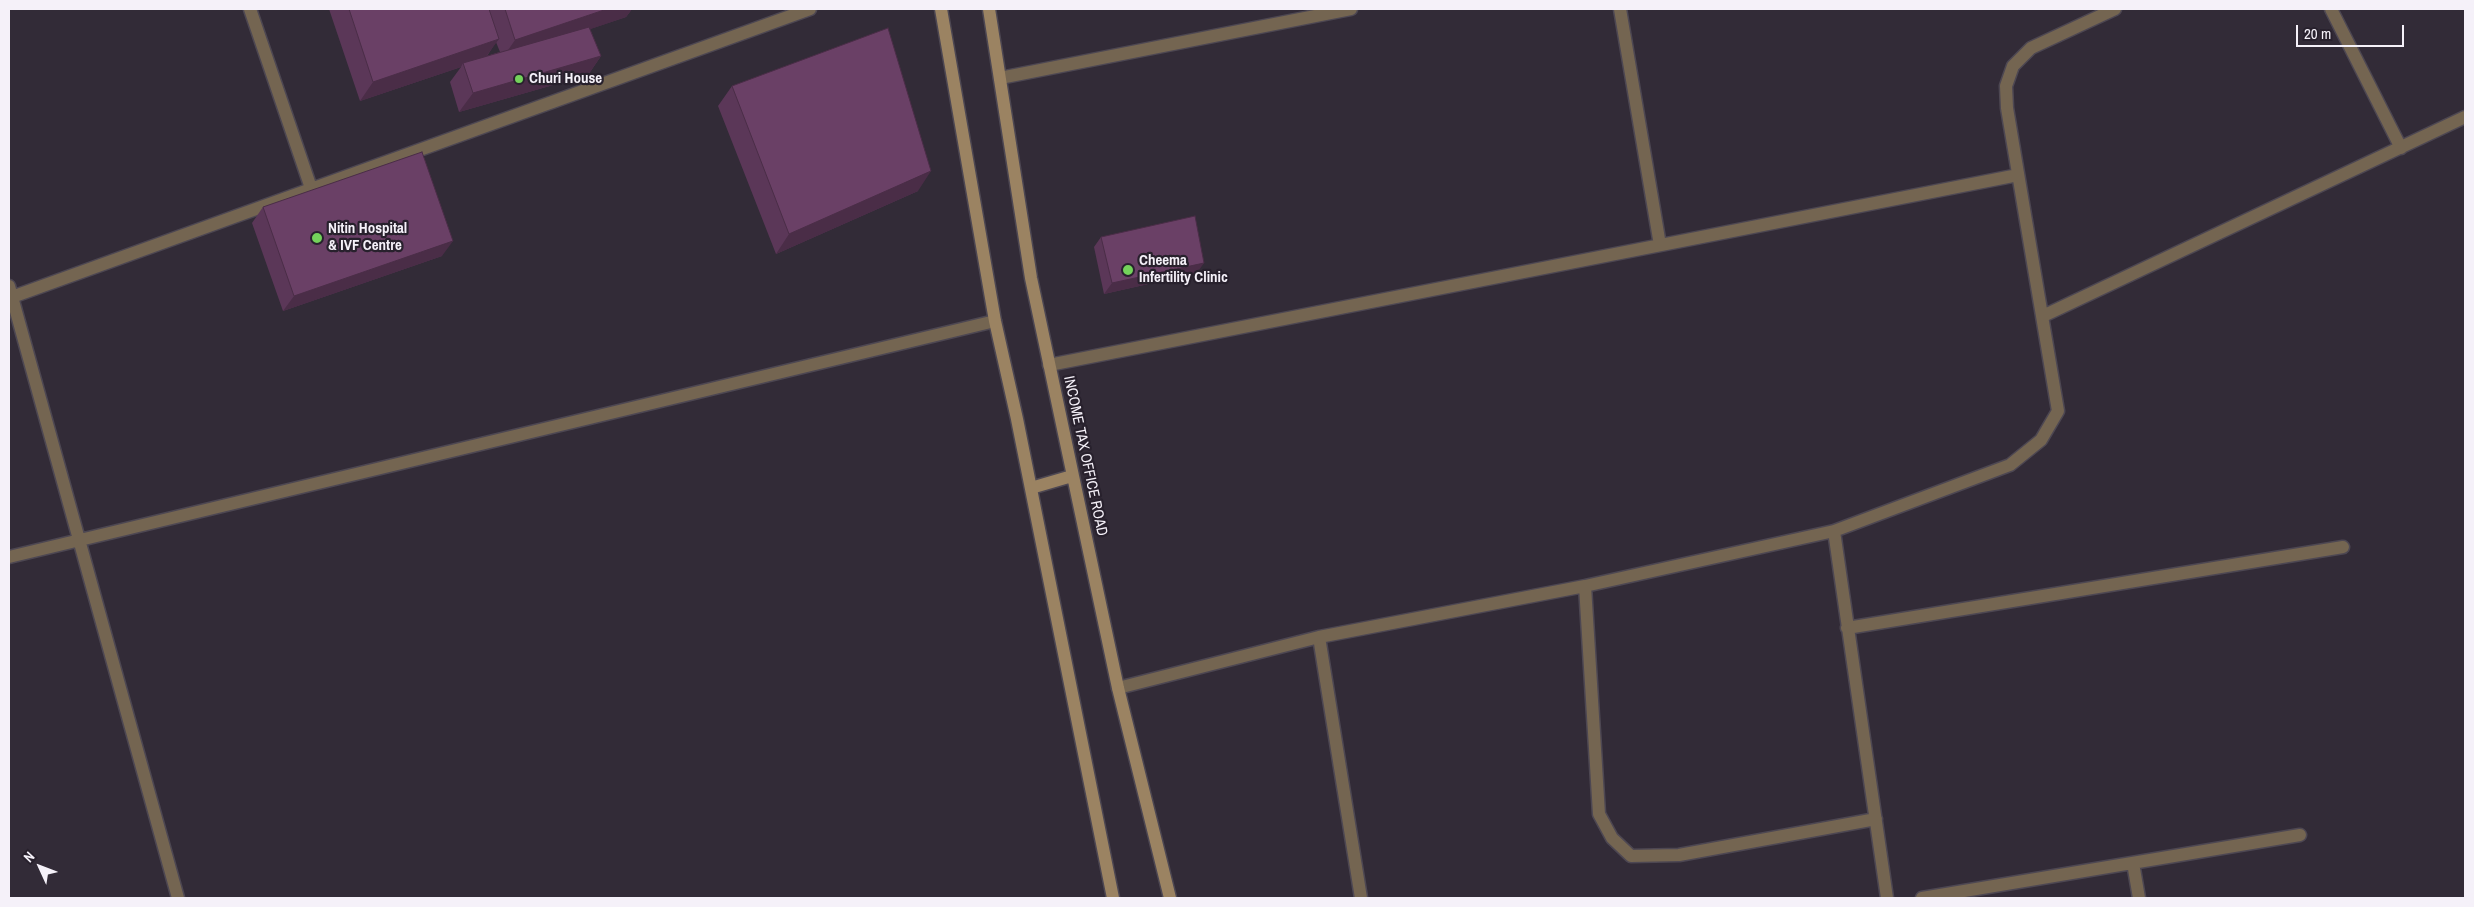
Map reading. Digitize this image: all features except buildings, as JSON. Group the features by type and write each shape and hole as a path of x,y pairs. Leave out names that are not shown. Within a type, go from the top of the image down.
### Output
{"main road":[{"path":"941,9 995,321 1031,488 1113,898"},
{"name":"INCOME TAX OFFICE ROAD","path":"990,13 1031,278 1118,688 1170,898"},
{"path":"1031,488 1072,476"}],"street":[{"path":"250,9 311,188"},
{"path":"178,898 10,291 311,188 810,9"},
{"path":"1000,78 1350,9"},
{"path":"1620,9 1660,245"},
{"path":"1118,688 1319,638 1585,586 1834,531 2010,465 2041,440 2058,411 2007,108 2006,86 2013,66 2032,48 2115,9"},
{"path":"2331,9 2402,148"},
{"path":"2043,316 2465,118"},
{"path":"1049,365 2018,175"},
{"path":"9,557 995,321"},
{"path":"1834,531 1887,898"},
{"path":"1847,628 2343,547"},
{"path":"1585,586 1600,814 1612,838 1631,856 1679,855 1876,819"},
{"path":"1319,638 1361,898"},
{"path":"1922,898 2300,835"},
{"path":"2133,863 2139,898"}],"place":[{"name":"Churi House","path":"519,79"},
{"name":"Nitin Hospital & IVF Centre","path":"317,238"},
{"name":"Cheema Infertility Clinic","path":"1128,270"}]}
